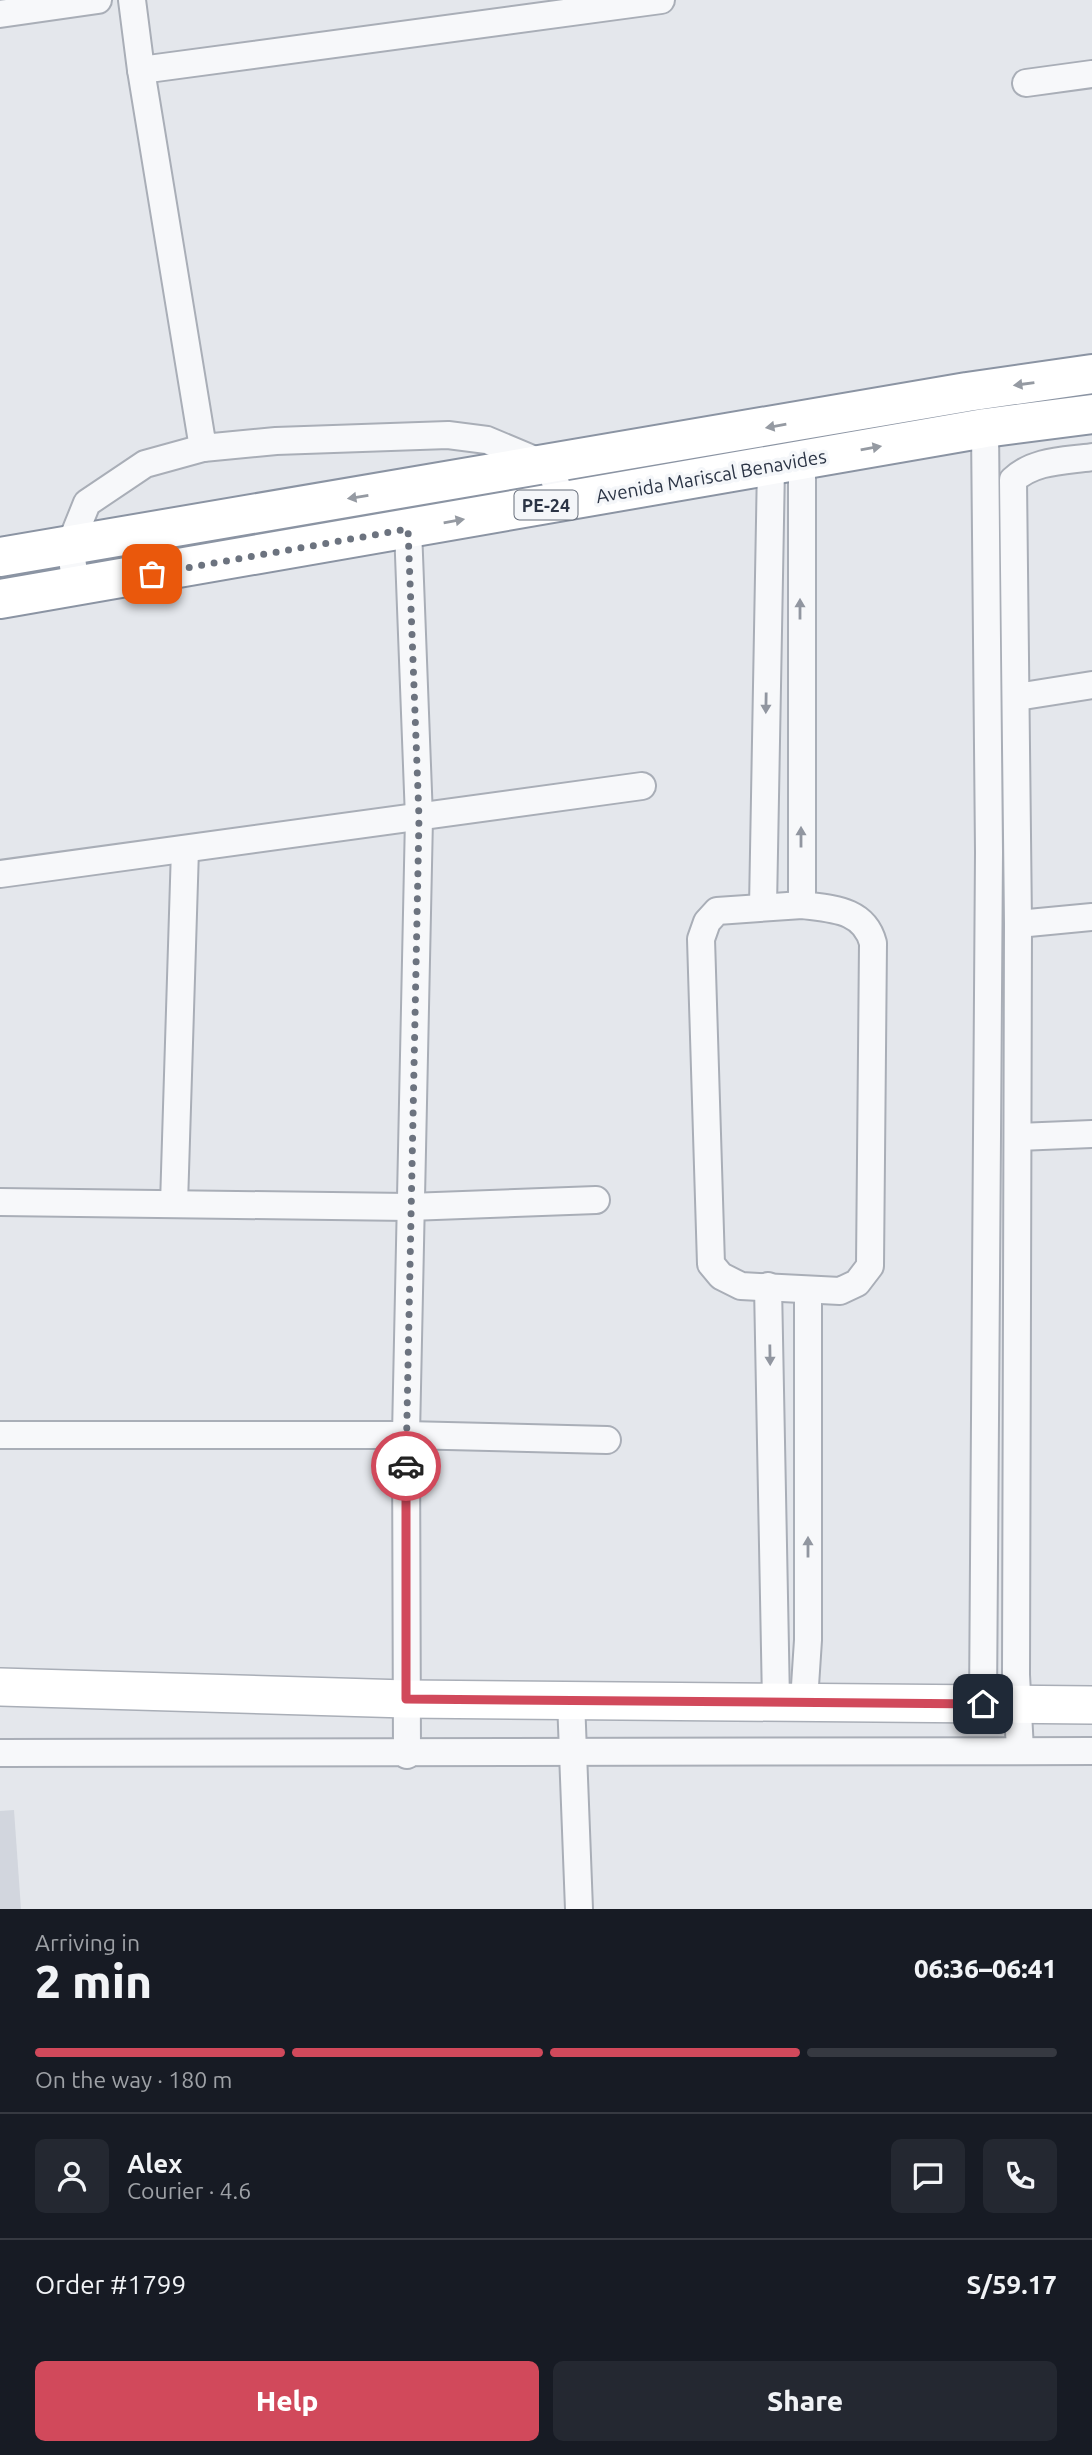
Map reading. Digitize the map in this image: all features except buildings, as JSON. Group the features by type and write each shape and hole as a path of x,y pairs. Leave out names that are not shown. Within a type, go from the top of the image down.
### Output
{"highway":[{"name":"Avenida Mariscal Benavides","path":"0,557 549,466 967,392 1092,374"},
{"name":"Avenida Mariscal Benavides","path":"0,600 985,428 1092,414"}],"street":[{"path":"0,14 94,0"},
{"path":"132,0 203,447"},
{"path":"141,70 661,0"},
{"path":"1026,83 1092,74"},
{"path":"983,1704 989,866 985,428"},
{"path":"76,586 70,545 88,503 145,464 203,447 276,441 448,435 487,440 549,466 563,502"},
{"path":"1020,1750 1016,1675 1018,925 1013,480 1024,470 1042,464 1092,457"},
{"path":"787,463 802,905"},
{"path":"763,907 787,463"},
{"path":"408,529 419,818 406,1434 408,1755"},
{"path":"1017,697 1092,685"},
{"path":"0,874 642,786"},
{"path":"174,1204 186,849"},
{"path":"802,905 855,916 870,932 873,943 870,1266 865,1276 849,1288 808,1290 741,1286 721,1276 711,1264 701,939 706,922 716,911 802,905"},
{"path":"1018,925 1092,917"},
{"path":"1018,1138 1092,1133"},
{"path":"0,1202 410,1207 596,1200"},
{"path":"768,1286 775,1580 790,1701"},
{"path":"790,1701 808,1580 808,1290"},
{"path":"0,1435 406,1434 607,1440"},
{"path":"775,1580 808,1580"},
{"path":"0,1687 406,1699 1092,1704"},
{"path":"571,1700 579,1909"},
{"path":"0,1754 408,1755 1092,1751"}],"shaded area":[{"path":"14,1810 21,1909 0,1909 0,1811"}],"way so far":[{"path":"152,574 408,529 419,818 406,1466"}],"route":[{"path":"406,1466 406,1699 983,1704"}]}
